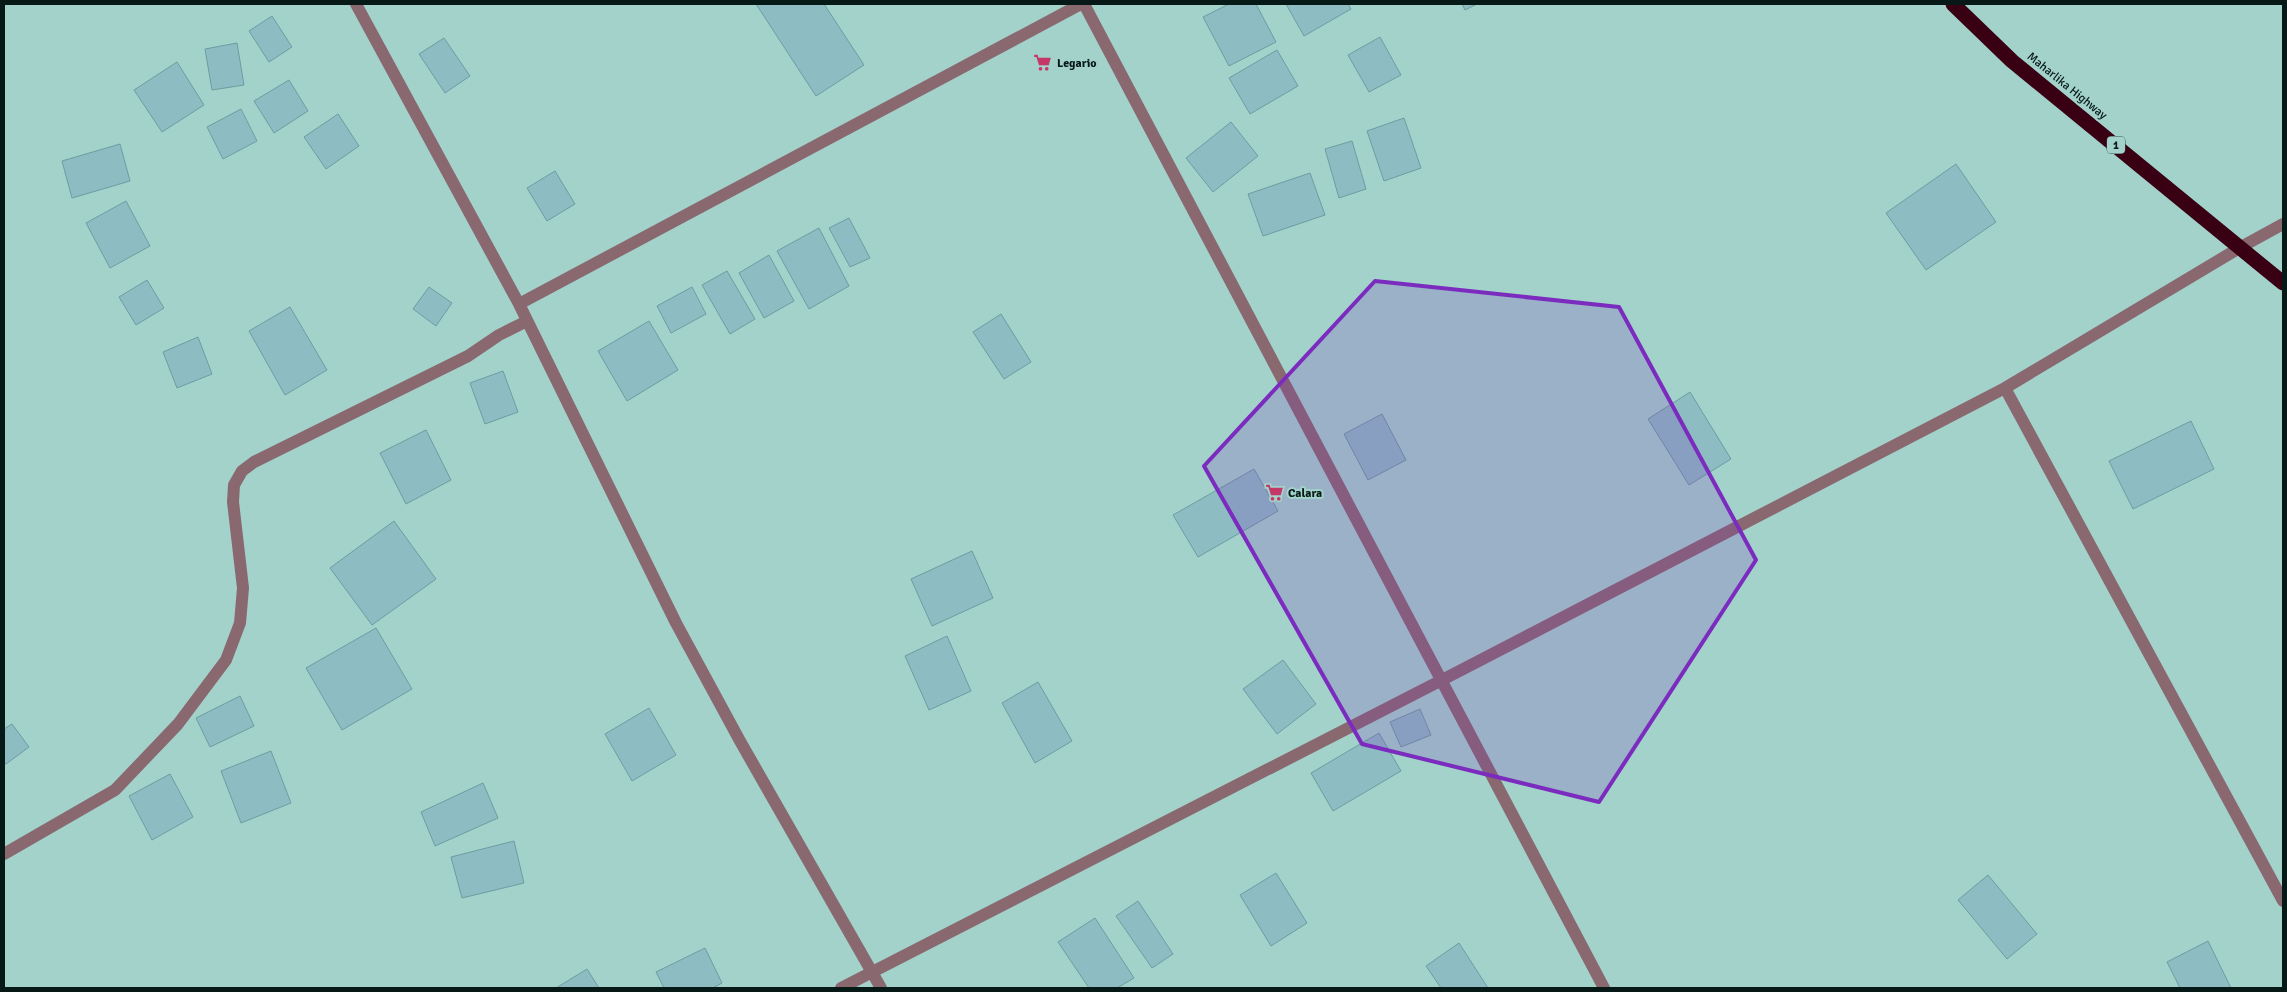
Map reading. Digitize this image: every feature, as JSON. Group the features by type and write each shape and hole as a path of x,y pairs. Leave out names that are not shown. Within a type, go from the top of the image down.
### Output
{"highway":[{"name":"Maharlika Highway","path":"1953,4 2012,60 2283,283"}],"street":[{"path":"356,4 519,304 676,623 740,741 881,988"},
{"path":"519,304 1082,4 1604,988"},
{"path":"841,988 1442,680 2005,388 2241,247 2283,224"},
{"path":"4,854 115,790 178,724 226,660 240,623 243,588 233,502 234,485 242,471 254,462 468,356 499,335 527,321"},
{"path":"2005,388 2283,901"}],"highlighted area":[{"path":"1375,281 1619,307 1756,560 1599,802 1362,744 1204,466"}],"building":[{"path":"756,4 824,4 864,65 816,96"},
{"path":"1229,4 1256,4 1276,42 1229,66 1203,17"},
{"path":"1286,4 1348,4 1351,9 1304,36"},
{"path":"1462,4 1477,4 1465,10"},
{"path":"272,16 292,47 269,62 249,31"},
{"path":"1380,37 1401,75 1369,92 1348,55"},
{"path":"444,38 470,76 445,93 419,54"},
{"path":"237,43 244,85 212,90 205,49"},
{"path":"1277,50 1298,86 1250,114 1229,78"},
{"path":"177,62 204,105 162,132 134,90"},
{"path":"289,80 308,111 274,133 254,101"},
{"path":"241,109 257,141 223,159 207,127"},
{"path":"338,114 359,146 326,169 304,137"},
{"path":"1404,118 1421,168 1384,181 1367,131"},
{"path":"1231,122 1258,156 1213,192 1186,158"},
{"path":"1352,141 1366,189 1339,198 1325,149"},
{"path":"120,144 130,181 72,198 62,161"},
{"path":"1956,164 1996,222 1926,270 1886,213"},
{"path":"555,171 575,204 547,221 527,188"},
{"path":"1310,173 1325,215 1263,236 1248,194"},
{"path":"126,201 150,246 110,268 86,223"},
{"path":"849,218 870,258 850,267 829,228"},
{"path":"819,228 849,286 809,309 777,251"},
{"path":"769,255 794,301 764,318 739,273"},
{"path":"727,271 755,319 730,334 702,285"},
{"path":"147,280 164,308 136,325 119,297"},
{"path":"429,287 452,303 436,326 413,309"},
{"path":"692,287 706,314 671,333 657,306"},
{"path":"290,307 327,370 285,395 249,331"},
{"path":"1001,314 1031,362 1004,379 973,332"},
{"path":"649,321 678,370 627,401 598,351"},
{"path":"198,337 212,374 177,388 163,352"},
{"path":"503,371 518,412 485,424 470,383"},
{"path":"1690,392 1731,459 1689,485 1648,419"},
{"path":"1382,414 1406,460 1368,480 1344,434"},
{"path":"2191,421 2214,469 2133,509 2109,461"},
{"path":"426,430 451,480 406,504 380,453"},
{"path":"1254,469 1278,511 1198,557 1173,515"},
{"path":"394,521 436,579 372,625 330,568"},
{"path":"972,551 993,598 932,626 911,579"},
{"path":"376,628 412,689 342,730 306,668"},
{"path":"947,636 971,691 929,710 905,656"},
{"path":"1283,660 1316,704 1277,734 1243,689"},
{"path":"1038,682 1072,741 1035,763 1002,703"},
{"path":"240,696 254,726 210,747 196,718"},
{"path":"649,708 676,755 632,781 605,734"},
{"path":"1420,709 1431,735 1401,747 1390,722"},
{"path":"12,724 29,747 6,764 4,762 4,729"},
{"path":"1379,733 1401,771 1333,811 1311,773"},
{"path":"271,751 291,803 241,823 221,771"},
{"path":"170,774 193,817 152,840 129,796"},
{"path":"483,783 498,818 435,846 421,812"},
{"path":"514,841 524,883 462,898 451,857"},
{"path":"1276,873 1307,923 1271,946 1240,895"},
{"path":"1988,875 2037,934 2007,959 1958,900"},
{"path":"1138,901 1173,954 1152,968 1116,916"},
{"path":"1095,918 1134,978 1117,988 1089,988 1058,942"},
{"path":"2208,941 2231,988 2180,988 2167,962"},
{"path":"1459,943 1488,988 1441,988 1426,966"},
{"path":"705,948 722,983 713,988 664,988 656,972"},
{"path":"587,969 599,988 556,988"}],"place":[{"name":"Legario","path":"1043,63"},
{"name":"Calara","path":"1274,493"}]}
